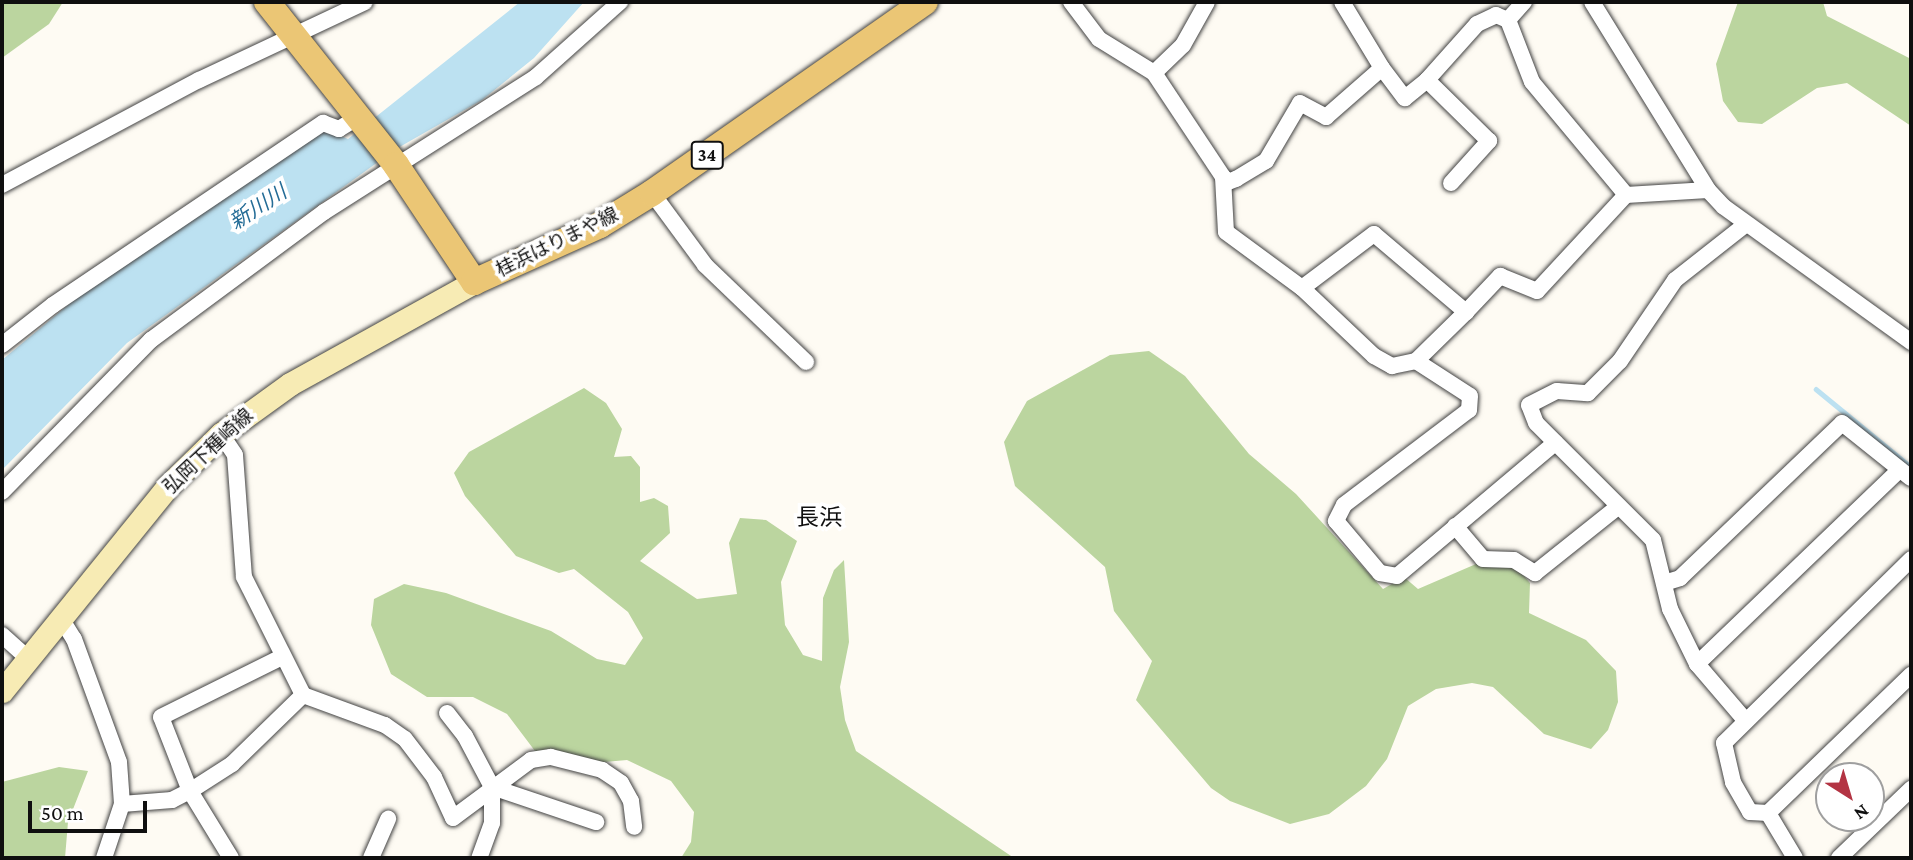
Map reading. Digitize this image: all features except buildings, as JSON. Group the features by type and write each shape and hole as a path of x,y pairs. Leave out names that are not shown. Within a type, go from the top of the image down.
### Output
{"main road":[{"name":"桂浜はりまや線","path":"267,2 291,36 394,162 474,282 600,225 652,193 925,2"},
{"name":"弘岡下種崎線","path":"2,691 167,487 221,434 290,384 474,282"}],"street":[{"path":"2,185 291,36 365,2"},
{"path":"2,492 151,340 394,162 467,125 536,77 620,2"},
{"path":"1071,2 1099,39 1154,73 1228,182 1266,161 1300,103 1325,117 1382,68"},
{"path":"1154,73 1183,45 1207,2"},
{"path":"1342,2 1382,68 1405,98 1427,80 1477,24 1496,15 1508,20 1532,82 1626,195"},
{"path":"1508,20 1524,2"},
{"path":"1592,2 1708,190 1745,225 1911,342"},
{"path":"1427,80 1489,141 1451,183"},
{"path":"2,345 53,305 323,123 339,129 361,120"},
{"path":"1223,177 1226,232 1302,288 1374,356 1392,366 1416,361 1500,276 1538,291 1626,195 1708,190"},
{"path":"652,193 705,265 806,362"},
{"path":"1745,225 1675,280 1620,361 1588,393 1557,391 1529,405 1536,423 1653,540 1670,609 1697,664 1745,720"},
{"path":"1302,288 1374,234 1466,312"},
{"path":"1416,361 1470,396 1469,410 1354,496 1336,521 1380,573 1397,576 1555,443"},
{"path":"1664,583 1680,578 1842,423 1905,473 1697,664"},
{"path":"221,434 235,455 244,577 303,695 385,726 405,739 434,776 453,817 531,760 551,757 602,770 621,783 631,802 634,827"},
{"path":"1455,526 1483,559 1514,560 1535,573 1619,506"},
{"path":"1911,559 1724,743 1733,782 1750,812 1768,813 1911,676"},
{"path":"62,620 74,639 119,762 122,804 104,858"},
{"path":"2,635 29,659"},
{"path":"231,858 190,791 161,717 282,657"},
{"path":"122,804 172,800 190,791 232,764 303,695"},
{"path":"447,713 465,736 492,787 492,823 479,858"},
{"path":"492,787 596,822"},
{"path":"1839,858 1911,789"},
{"path":"1768,813 1795,858"},
{"path":"371,858 388,818"}],"green space":[{"path":"2,2 63,2 49,24 2,58"},
{"path":"1738,2 1823,2 1827,16 1911,59 1911,126 1847,83 1817,88 1762,124 1738,122 1723,101 1716,64"},
{"path":"1149,351 1185,376 1249,454 1296,494 1383,589 1404,577 1418,589 1476,564 1518,569 1530,583 1529,613 1586,640 1616,671 1618,702 1608,730 1591,749 1544,734 1493,687 1472,683 1436,689 1408,706 1387,759 1366,786 1329,814 1290,824 1230,801 1211,788 1136,700 1152,661 1114,611 1105,567 1015,486 1004,442 1027,401 1110,355"},
{"path":"584,388 606,403 622,429 614,457 631,456 640,467 640,502 654,498 668,506 670,533 640,561 697,599 737,594 729,543 740,518 766,520 797,541 781,582 785,625 803,655 822,661 823,598 834,570 844,560 849,642 840,687 845,720 856,751 1014,858 681,858 691,842 694,812 671,781 627,760 582,764 535,751 507,714 473,697 427,697 391,674 371,625 374,599 404,584 446,593 551,631 597,659 625,665 643,638 628,612 574,569 559,573 516,556 465,496 454,473 469,452"},
{"path":"59,767 88,771 68,822 65,858 2,858 2,782"}],"water":[{"name":"新川川","path":"520,2 584,2 534,58 482,100 396,149 127,343 2,470 2,360 80,295 326,130 348,139"}],"waterway":[{"path":"1816,389 1911,467"}],"district":[{"name":"長浜","path":"819,517"}]}
